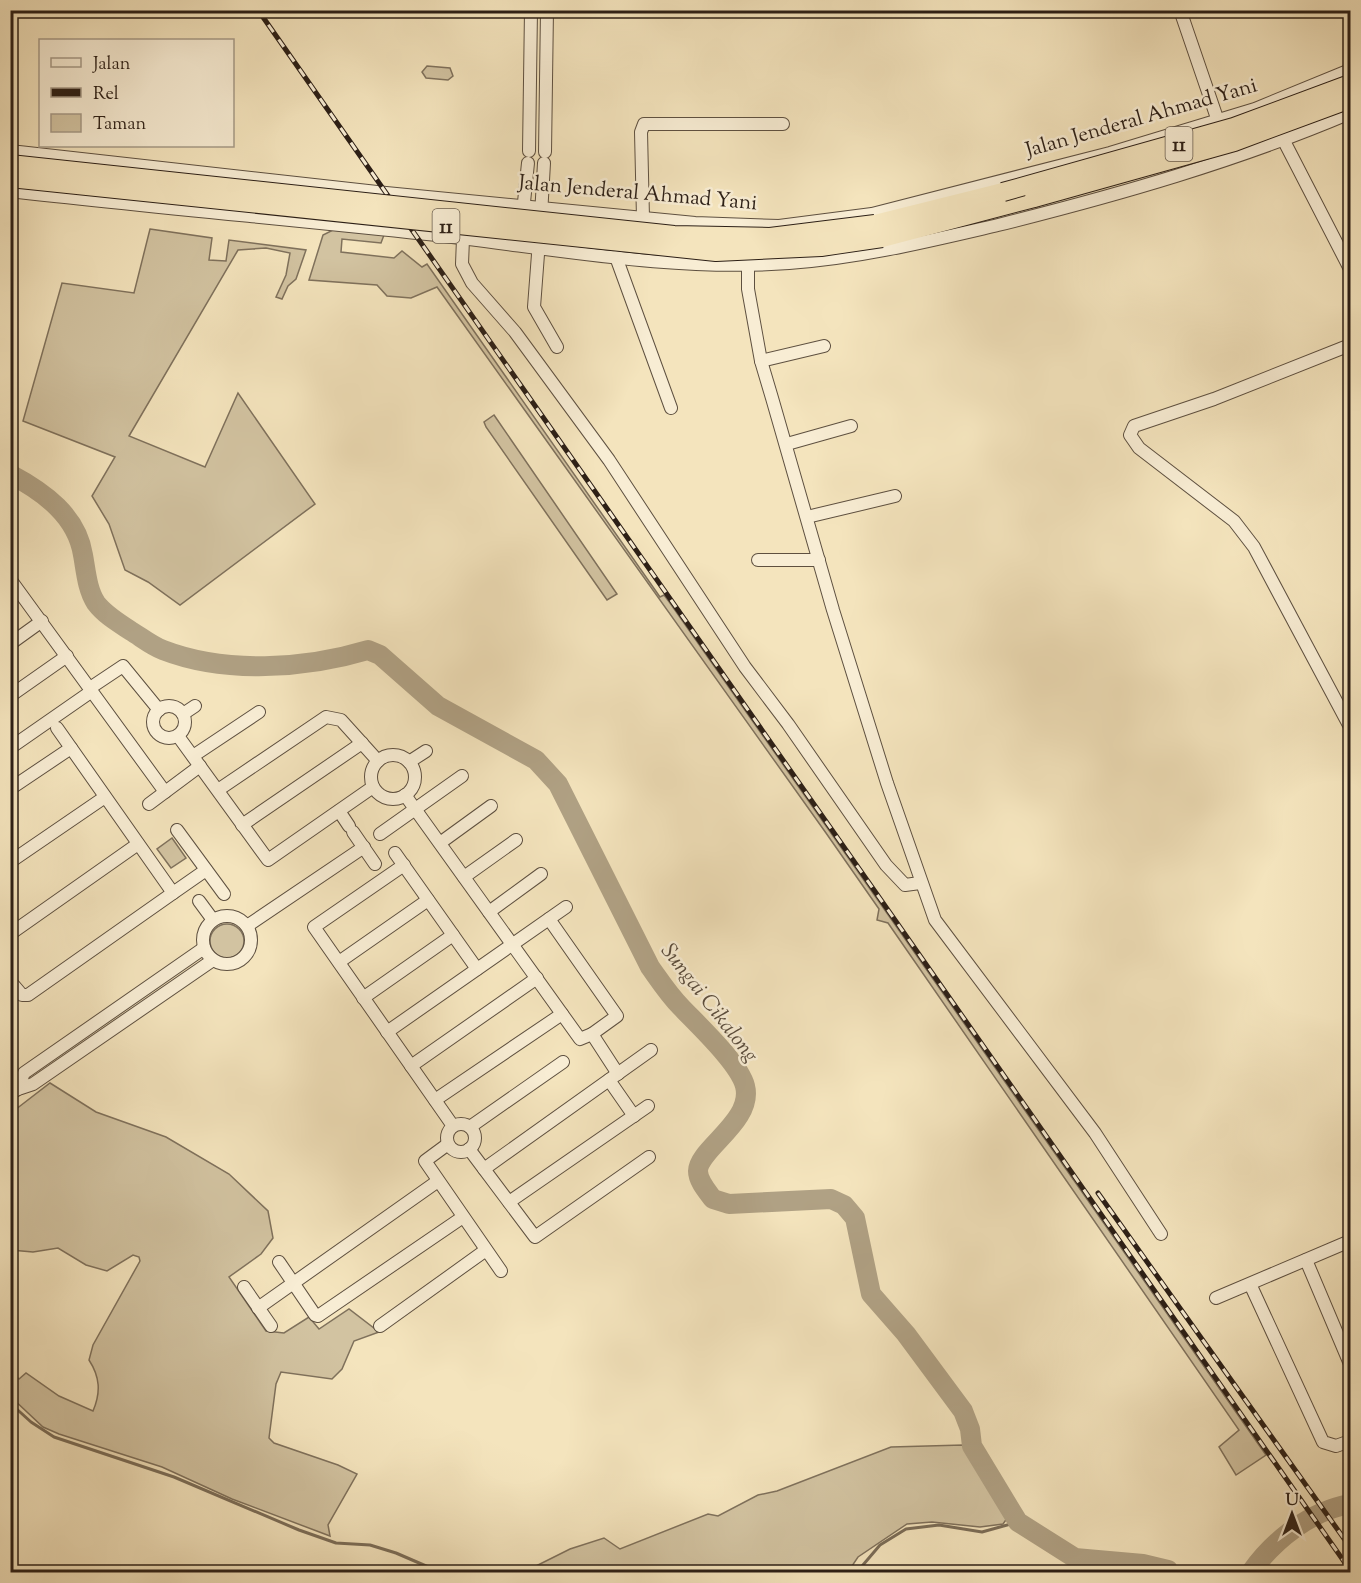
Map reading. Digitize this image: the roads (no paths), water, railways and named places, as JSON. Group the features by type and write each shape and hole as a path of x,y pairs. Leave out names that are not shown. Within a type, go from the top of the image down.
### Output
{"highway":[{"name":"Jalan Jenderal Ahmad Yani","path":"10,164 674,235 770,237 912,224 1203,136 1350,84"},
{"name":"Jalan Jenderal Ahmad Yani","path":"10,178 716,252 821,247 1234,142 1350,99"}],"street":[{"path":"520,246 529,152 531,10"},
{"path":"547,10 542,207 532,297 534,307 557,347"},
{"path":"1180,10 1218,121"},
{"path":"530,39 547,39"},
{"name":"Jalan Jenderal Ahmad Yani","path":"10,151 643,218 737,226 779,226 873,214 1110,153 1292,96 1350,70"},
{"path":"1292,96 1309,100 1314,108 1316,117 1311,129"},
{"path":"10,191 616,257 748,265 823,261 910,246 1064,209 1284,141 1350,113"},
{"path":"643,218 641,132 644,124 783,124"},
{"path":"1284,141 1350,270"},
{"path":"529,152 544,152"},
{"path":"288,221 299,219 305,213 308,202 304,189 292,182"},
{"path":"463,239 462,264 472,283 515,332 609,459 745,667 788,724 885,865 905,885 920,883"},
{"path":"616,257 671,408"},
{"path":"748,265 748,289 761,361 819,560 920,883 941,930 1095,1133 1161,1234"},
{"path":"1350,345 1214,399 1134,426 1130,435 1139,448 1234,521 1254,547 1350,727"},
{"path":"761,361 824,346"},
{"path":"787,444 850,426"},
{"path":"807,517 895,496"},
{"path":"758,560 819,560"},
{"path":"13,586 42,621 165,792"},
{"path":"10,644 42,621"},
{"path":"10,696 67,656"},
{"path":"10,748 123,666 159,710"},
{"path":"183,714 195,706"},
{"path":"173,707 183,714 185,726 178,736 164,738 155,730 153,720 159,710 173,707"},
{"path":"149,804 165,792 196,761 259,712"},
{"path":"218,790 326,717 341,720 378,761"},
{"path":"57,728 173,893"},
{"path":"178,736 268,860 373,787"},
{"path":"242,825 362,743"},
{"path":"10,789 70,748"},
{"path":"408,762 426,751"},
{"path":"395,756 408,762 414,772 414,781 405,795 389,799 378,794 373,787 371,775 378,761 395,756"},
{"path":"380,834 462,776"},
{"path":"405,795 580,1039 592,1034 617,1016 549,918"},
{"path":"10,862 105,796"},
{"path":"440,843 491,806"},
{"path":"339,811 380,870"},
{"path":"177,830 224,894"},
{"path":"464,877 516,840"},
{"path":"10,934 138,844"},
{"path":"247,926 364,847"},
{"path":"396,853 477,969"},
{"path":"404,865 380,870 314,927 453,1126"},
{"path":"10,981 22,995 28,995 206,870"},
{"path":"489,912 541,874"},
{"path":"186,884 213,920"},
{"path":"339,962 428,900"},
{"path":"387,1032 566,907"},
{"path":"220,917 235,917 247,926 251,942 244,957 229,964 213,960 204,948 204,933 213,920 220,917"},
{"path":"363,998 453,935"},
{"path":"14,1091 24,1073 204,948"},
{"path":"14,1091 33,1084 213,960"},
{"path":"411,1066 537,978"},
{"path":"435,1100 562,1014"},
{"path":"592,1034 634,1116"},
{"path":"484,1169 651,1050"},
{"path":"470,1127 563,1062"},
{"path":"509,1202 648,1106"},
{"path":"462,1124 470,1127 475,1138 470,1149 458,1151 448,1144 447,1134 453,1126 462,1124"},
{"path":"448,1144 424,1161 501,1271"},
{"path":"470,1149 533,1237 537,1237 649,1157"},
{"path":"258,1308 438,1181"},
{"path":"279,1262 315,1316 318,1316 463,1217"},
{"path":"1216,1299 1251,1286 1350,1241"},
{"path":"380,1326 486,1250"},
{"path":"1306,1260 1350,1364"},
{"path":"1251,1286 1323,1442 1336,1446 1350,1441"},
{"path":"244,1287 271,1326"}],"waterway":[{"name":"Sungai Cikalong","path":"10,474 46,497 74,528 80,541 89,586 96,603 117,622 155,646 187,658 238,666 292,665 368,650 380,655 438,706 536,760 558,784 650,967 672,998 707,1033 735,1066 745,1086 746,1099 741,1111 700,1162 698,1171 700,1178 713,1199 729,1204 831,1199 844,1205 855,1218 871,1294 906,1334 963,1411 970,1429 972,1446 1018,1522 1075,1558 1143,1564 1169,1572"},
{"path":"10,1403 31,1422 54,1437 174,1477 299,1530 336,1543 370,1545 396,1553 440,1572"},
{"name":"Sungai Cikalong","path":"1251,1572 1282,1538 1307,1520 1350,1504"},
{"path":"857,1572 880,1545 906,1529 939,1525 982,1532 1018,1522"}],"railway":[{"path":"258,10 1350,1570"},
{"path":"1098,1193 1350,1547"}]}
